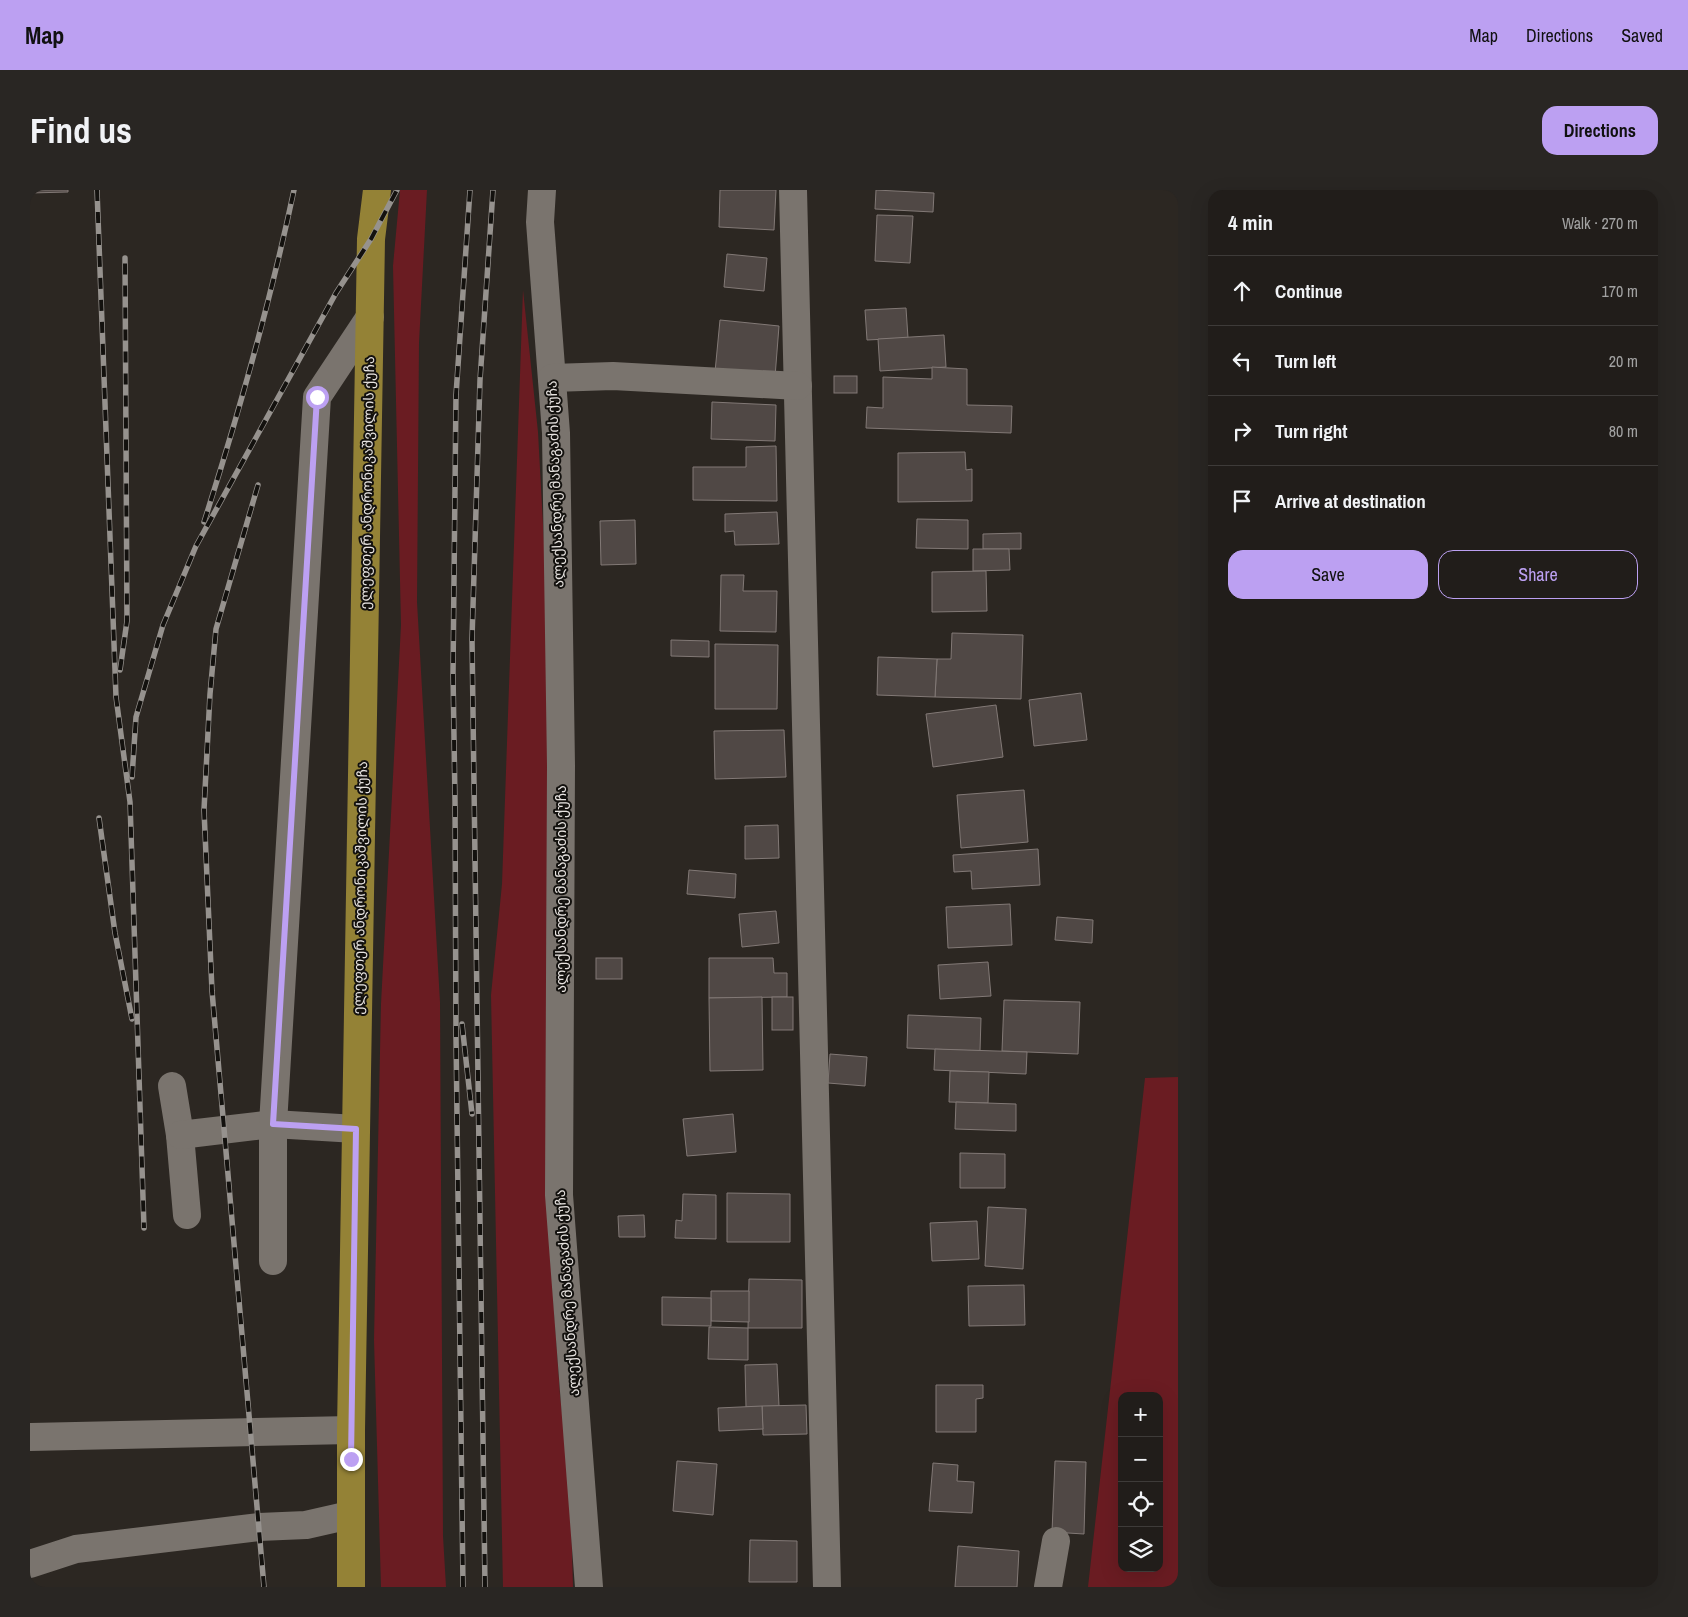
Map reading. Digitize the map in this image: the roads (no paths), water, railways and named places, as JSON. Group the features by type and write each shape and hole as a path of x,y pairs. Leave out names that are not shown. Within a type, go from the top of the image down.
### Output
{"main road":[{"name":"ელეფთერ ანდრონიკაშვილის ქუჩა","path":"351,1587 351,1430 371,239 377,190"}],"street":[{"name":"ალექსანდრე მანაგაძის ქუჩა","path":"542,190 540,222 556,433 561,766 559,1195 589,1587"},
{"path":"793,190 827,1587"},
{"path":"273,1261 273,1124 317,397 370,317"},
{"path":"552,378 613,376 798,386"},
{"path":"172,1086 180,1135 187,1215"},
{"path":"180,1135 273,1124 356,1129"},
{"path":"30,1437 351,1430"},
{"path":"30,1564 76,1549 258,1527 306,1525 350,1515"},
{"path":"1048,1587 1056,1541"}],"railway":[{"path":"97,190 116,697 130,802 144,1228"},
{"path":"204,522 253,358 294,190"},
{"path":"132,777 136,717 163,625 196,546 336,293 371,239 397,190"},
{"path":"463,1587 453,673 456,395 470,190"},
{"path":"485,1587 472,639 480,380 493,190"},
{"path":"120,670 127,621 125,258"},
{"path":"258,485 216,629 210,694 204,810 212,991 264,1587"},
{"path":"99,818 115,933 132,1019"},
{"path":"462,1024 472,1114"}]}
